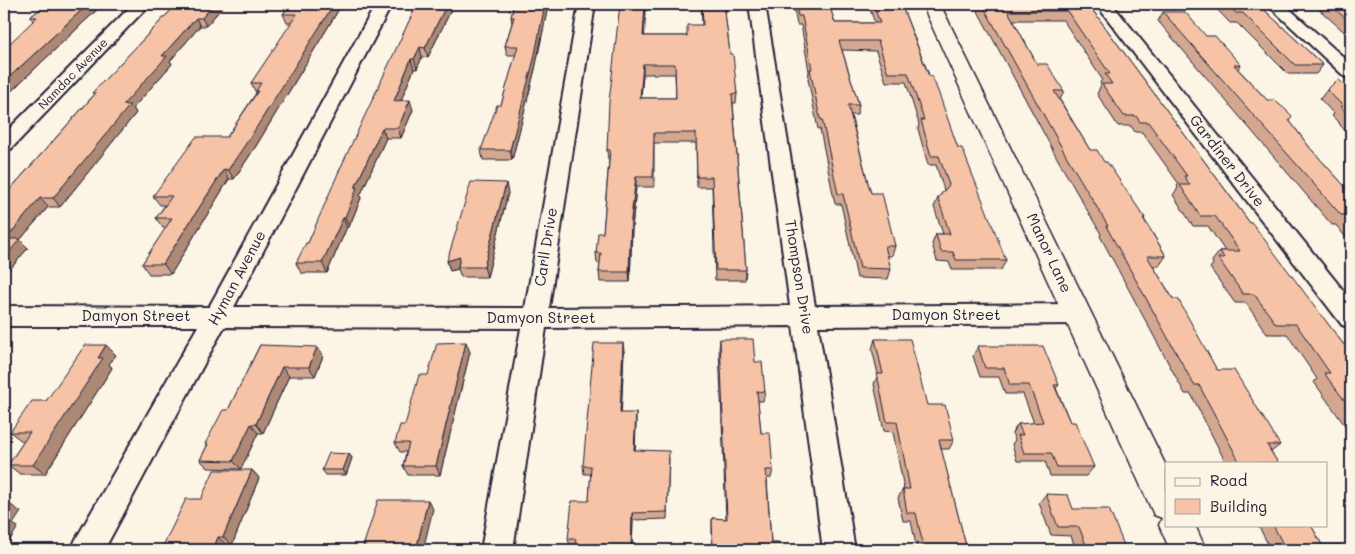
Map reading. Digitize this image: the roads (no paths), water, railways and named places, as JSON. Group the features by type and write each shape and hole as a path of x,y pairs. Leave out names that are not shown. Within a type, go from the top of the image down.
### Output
{"street":[{"name":"Namdac Avenue","path":"4,145 142,4"},
{"name":"Hyman Avenue","path":"87,550 217,316 384,4"},
{"name":"Carll Drive","path":"496,550 587,4"},
{"name":"Thompson Drive","path":"757,4 839,550"},
{"name":"Manor Lane","path":"931,4 1165,501"},
{"name":"Gardiner Drive","path":"1104,4 1351,318"},
{"path":"1275,4 1351,73"},
{"name":"Damyon Street","path":"4,316 534,318 1078,314"},
{"path":"1176,526 1188,550"}]}
